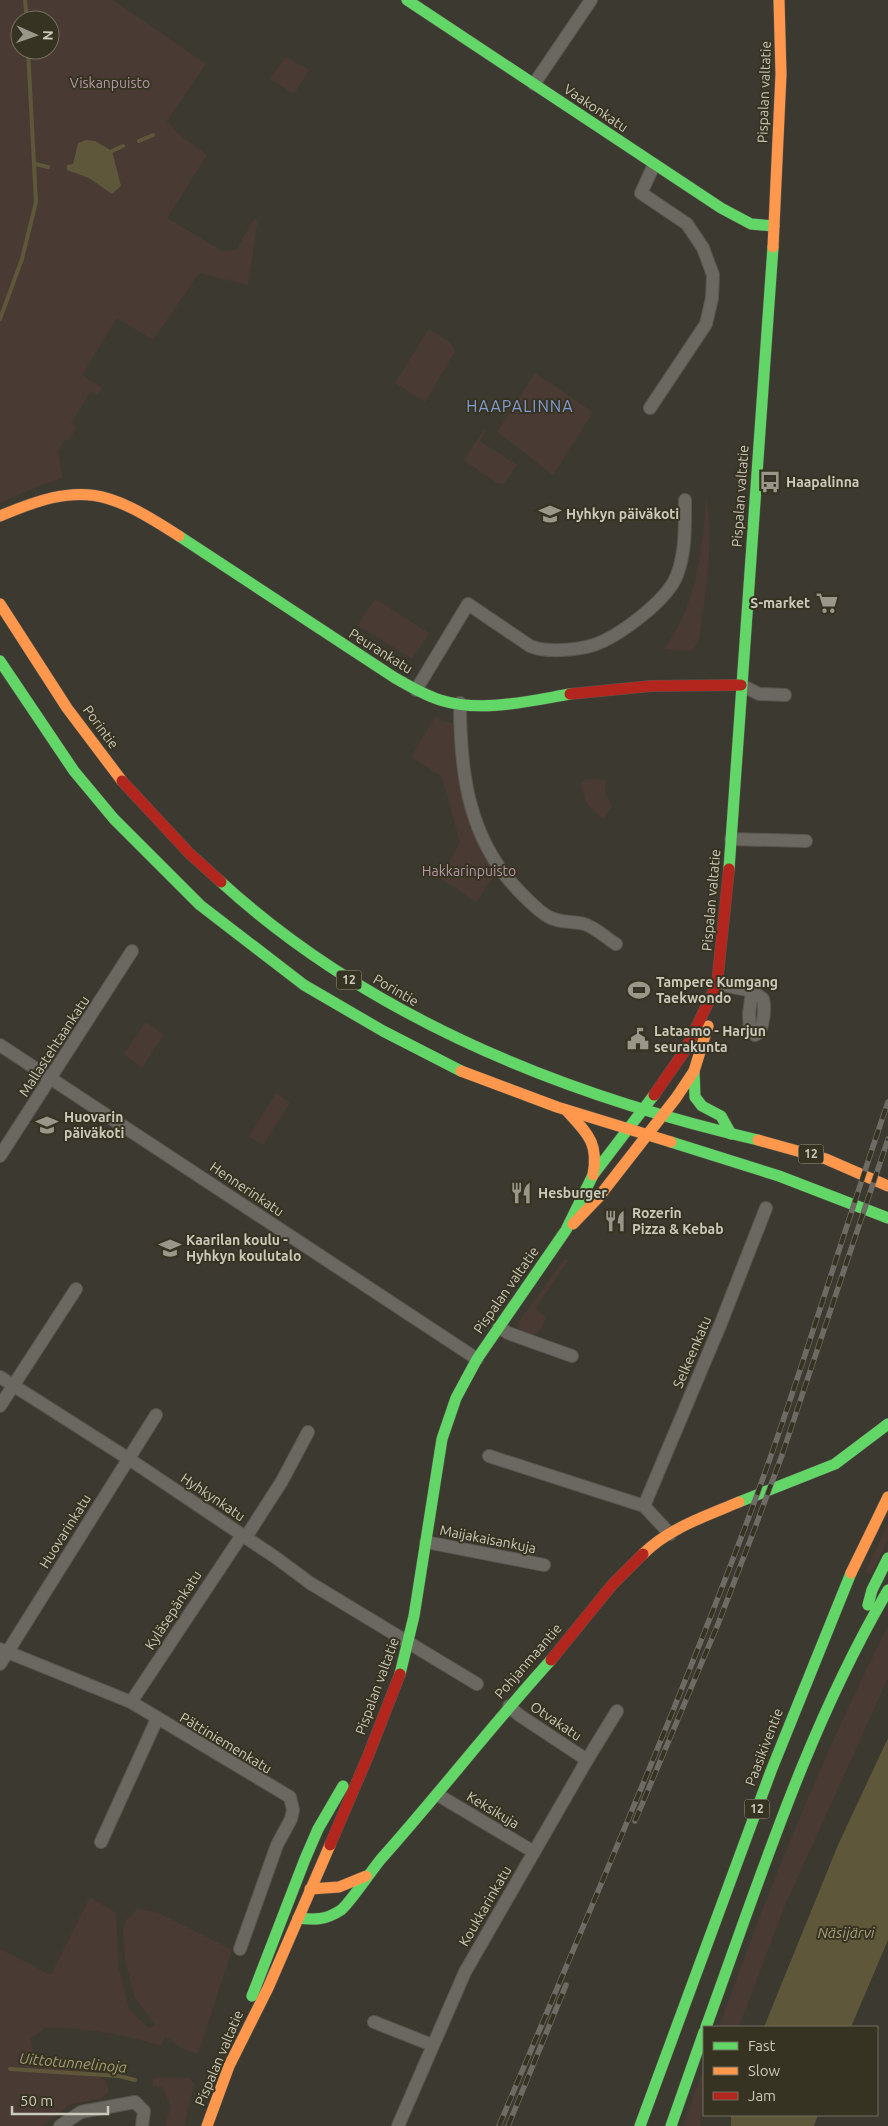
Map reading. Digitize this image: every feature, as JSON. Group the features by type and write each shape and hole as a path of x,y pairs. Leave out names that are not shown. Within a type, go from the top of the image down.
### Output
{"main road":[{"name":"Vaakonkatu","path":"407,0 654,165 742,221 751,224 774,226"},
{"name":"Pispalan valtatie","path":"566,1230 598,1198 664,1114 694,1071 708,1026 715,988 725,928 774,226 781,74 780,0"},
{"name":"Peurankatu","path":"0,516 44,498 69,492 84,493 116,500 138,510 367,661 416,690 440,700 460,703 518,702 644,685 741,685"},
{"name":"Porintie","path":"0,604 50,684 103,756 148,811 219,882 326,965 399,1011 488,1054 550,1078 664,1114 816,1156 888,1186"},
{"name":"12","path":"0,661 74,770 114,819 200,905 271,961 343,1009 465,1074 566,1110 779,1176 888,1218"},
{"name":"Pispalan valtatie","path":"207,2126 243,2035 268,1988 368,1756 394,1689 409,1641 447,1422 456,1398 477,1359 566,1230 593,1175 645,1108 686,1049 715,988"},
{"path":"694,1071 695,1097 702,1106 721,1116 731,1134"},
{"path":"566,1110 593,1141 596,1150 593,1175"},
{"name":"Pohjanmaantie","path":"298,1918 319,1921 342,1909 367,1875 438,1795 509,1706 556,1654 612,1585 651,1546 686,1524 835,1464 888,1424"},
{"name":"Paasikiventie","path":"640,2126 771,1771 842,1592 888,1497"},
{"name":"12","path":"706,2026 795,1784 857,1643 872,1590 888,1558"},
{"path":"857,1643 888,1590"},
{"path":"243,2035 253,1989 318,1830 345,1783 368,1756"},
{"name":"Pohjanmaantie","path":"310,1889 326,1891 336,1889 367,1875"},
{"path":"671,2126 703,2035"}],"street":[{"path":"534,84 591,0"},
{"path":"650,408 706,324 712,298 714,275 703,248 687,224 641,193 654,165"},
{"path":"416,690 468,604 530,646 539,650 593,645 634,622 653,606 677,577 685,525 685,500"},
{"path":"741,685 759,694 785,694"},
{"path":"460,703 460,752 469,802 486,846 507,879 548,917 564,922 585,925 616,944"},
{"path":"731,839 806,841"},
{"name":"Mallastehtaankatu","path":"0,1156 132,951"},
{"path":"715,988 752,991"},
{"name":"Hennerinkatu","path":"0,1045 477,1359"},
{"name":"Selkeenkatu","path":"644,1506 766,1208"},
{"path":"0,1406 76,1289"},
{"path":"499,1327 508,1333 572,1356"},
{"name":"Hyhkynkatu","path":"0,1377 129,1459 310,1583 409,1641"},
{"name":"Huovarinkatu","path":"0,1664 3,1651 129,1459 156,1414"},
{"name":"Kyläsepänkatu","path":"131,1702 282,1481 308,1432"},
{"path":"489,1456 644,1506 670,1534"},
{"name":"Maijakaisankuja","path":"426,1542 544,1565"},
{"path":"409,1641 477,1684"},
{"name":"Pättiniemenkatu","path":"3,1651 83,1680 131,1702 290,1797 293,1810 291,1819 274,1853 240,1949"},
{"name":"Otvakatu","path":"509,1706 519,1715 587,1760"},
{"name":"Koukkarinkatu","path":"398,2126 465,1972 587,1760 618,1711"},
{"path":"101,1842 157,1719"},
{"name":"Keksikuja","path":"438,1795 534,1852"},
{"path":"374,2022 432,2045"},
{"path":"60,2126 81,2112 135,2102 140,2104 144,2111 142,2126"}],"green space":[{"name":"Viskanpuisto","path":"0,0 113,0 206,64 167,121 177,133 207,155 167,218 222,251 236,250 254,219 258,220 248,285 199,273 153,340 117,318 82,375 102,388 98,395 91,391 71,423 77,427 69,440 65,440 58,452 63,478 43,484 0,503"},
{"path":"286,57 309,70 294,94 270,79"},
{"path":"429,329 451,343 455,351 425,402 395,383"},
{"path":"535,373 593,412 553,475 497,432"},
{"path":"484,430 486,431 480,441 517,465 504,484 497,483 463,460"},
{"path":"706,498 710,534 699,640 697,645 689,650 664,649 684,615 691,596 700,557"},
{"path":"375,599 429,633 412,659 358,625"},
{"name":"Hakkarinpuisto","path":"436,716 442,721 453,723 456,762 466,812 497,872 476,902 440,878 460,843 442,777 411,757"},
{"path":"585,779 606,780 605,793 612,806 604,819 590,808 586,800 581,783"},
{"path":"146,1022 164,1034 142,1068 124,1054"},
{"path":"276,1093 290,1103 263,1145 249,1136"},
{"path":"567,1259 567,1262 535,1309 546,1317 542,1327 536,1334 524,1334 519,1331 518,1323 564,1260"},
{"path":"888,1524 888,1539 871,1575 865,1572"},
{"path":"888,1626 888,1678 783,1910 739,2026 719,2026 797,1824"},
{"path":"90,1897 116,1913 119,1968 129,2009 148,2028 156,2026 134,1996 125,1959 123,1930 126,1920 137,1909 156,1912 232,1950 198,2054 181,2048 165,2036 161,2046 104,2032 46,2027 30,2039 36,2059 82,2068 105,2080 109,2092 101,2098 69,2105 42,2126 0,2126 0,1949 51,1975"},
{"path":"703,2071 703,2112 700,2119 701,2126 683,2126"},
{"path":"159,2077 190,2078 194,2084 184,2126 165,2126 171,2106 162,2087 153,2086 153,2079"}],"water":[{"path":"86,140 95,141 112,151 121,186 112,194 89,178 67,170 67,165 73,164 78,143"},
{"name":"Näsijärvi","path":"888,1738 888,1940 851,2026 764,2026 838,1845"},
{"path":"731,2116 818,2116 814,2126 731,2126"}],"waterway":[{"path":"25,0 26,10"},
{"path":"0,319 22,259 36,202 29,60"},
{"path":"139,141 153,135"},
{"path":"112,151 123,146"},
{"path":"35,164 48,167"},
{"name":"Uittotunnelinoja","path":"10,2069 119,2076 135,2080"}],"railway":[{"path":"499,2126 655,1755 744,1530 782,1424 888,1102"},
{"path":"635,1821 718,1624 782,1455 888,1139"},
{"path":"508,2126 566,1985"}],"traffic: fast":[{"path":"407,0 721,208 751,224 774,226"},
{"path":"729,869 773,247"},
{"path":"179,536 395,678 434,698 456,704 488,706 570,694"},
{"path":"0,661 74,771 114,819 200,905 304,985 383,1031 461,1071"},
{"path":"221,882 279,930 340,973 405,1012 472,1045 542,1074 613,1100 685,1122 758,1140"},
{"path":"694,1071 695,1097 702,1106 721,1116 731,1134"},
{"path":"400,1674 414,1616 442,1439 456,1398 477,1359 566,1230 593,1175 654,1095"},
{"path":"671,1142 779,1176 888,1218"},
{"path":"739,1502 835,1464 888,1424"},
{"path":"868,1605 872,1590 888,1558"},
{"path":"640,2126 771,1771 851,1573"},
{"path":"706,2026 766,1860 809,1749 859,1642 888,1590"},
{"path":"298,1918 315,1919 325,1917 336,1913 345,1906 381,1859 551,1660"},
{"path":"252,1996 305,1859 318,1829 343,1786"},
{"path":"671,2126 703,2035"}],"traffic: slow":[{"path":"773,247 781,74 779,0"},
{"path":"0,516 52,498 93,495 132,508 179,536"},
{"path":"0,604 67,708 122,781"},
{"path":"573,1224 598,1198 676,1098 694,1071 708,1026"},
{"path":"461,1071 557,1107 671,1142"},
{"path":"566,1110 580,1125 593,1146 593,1175"},
{"path":"758,1140 826,1159 888,1186"},
{"path":"851,1573 888,1497"},
{"path":"643,1554 676,1530 739,1502"},
{"path":"207,2126 229,2066 268,1988 330,1845"},
{"path":"310,1889 339,1887 366,1876"}],"traffic: jam":[{"path":"570,694 651,686 741,685"},
{"path":"122,781 189,853 221,882"},
{"path":"654,1095 686,1049 717,984 729,869"},
{"path":"551,1660 612,1585 643,1554"},
{"path":"330,1845 400,1674"}],"place":[{"name":"Haapalinna","path":"770,482"},
{"name":"Hyhkyn päiväkoti","path":"550,514"},
{"name":"S-market","path":"827,603"},
{"name":"Tampere Kumgang Taekwondo","path":"639,990"},
{"name":"Lataamo - Harjun seurakunta","path":"638,1039"},
{"name":"Huovarin päiväkoti","path":"47,1125"},
{"name":"Hesburger","path":"521,1193"},
{"name":"Rozerin Pizza & Kebab","path":"615,1221"},
{"name":"Kaarilan koulu - Hyhkyn koulutalo","path":"170,1248"}],"district":[{"name":"HAAPALINNA","path":"520,406"}]}
